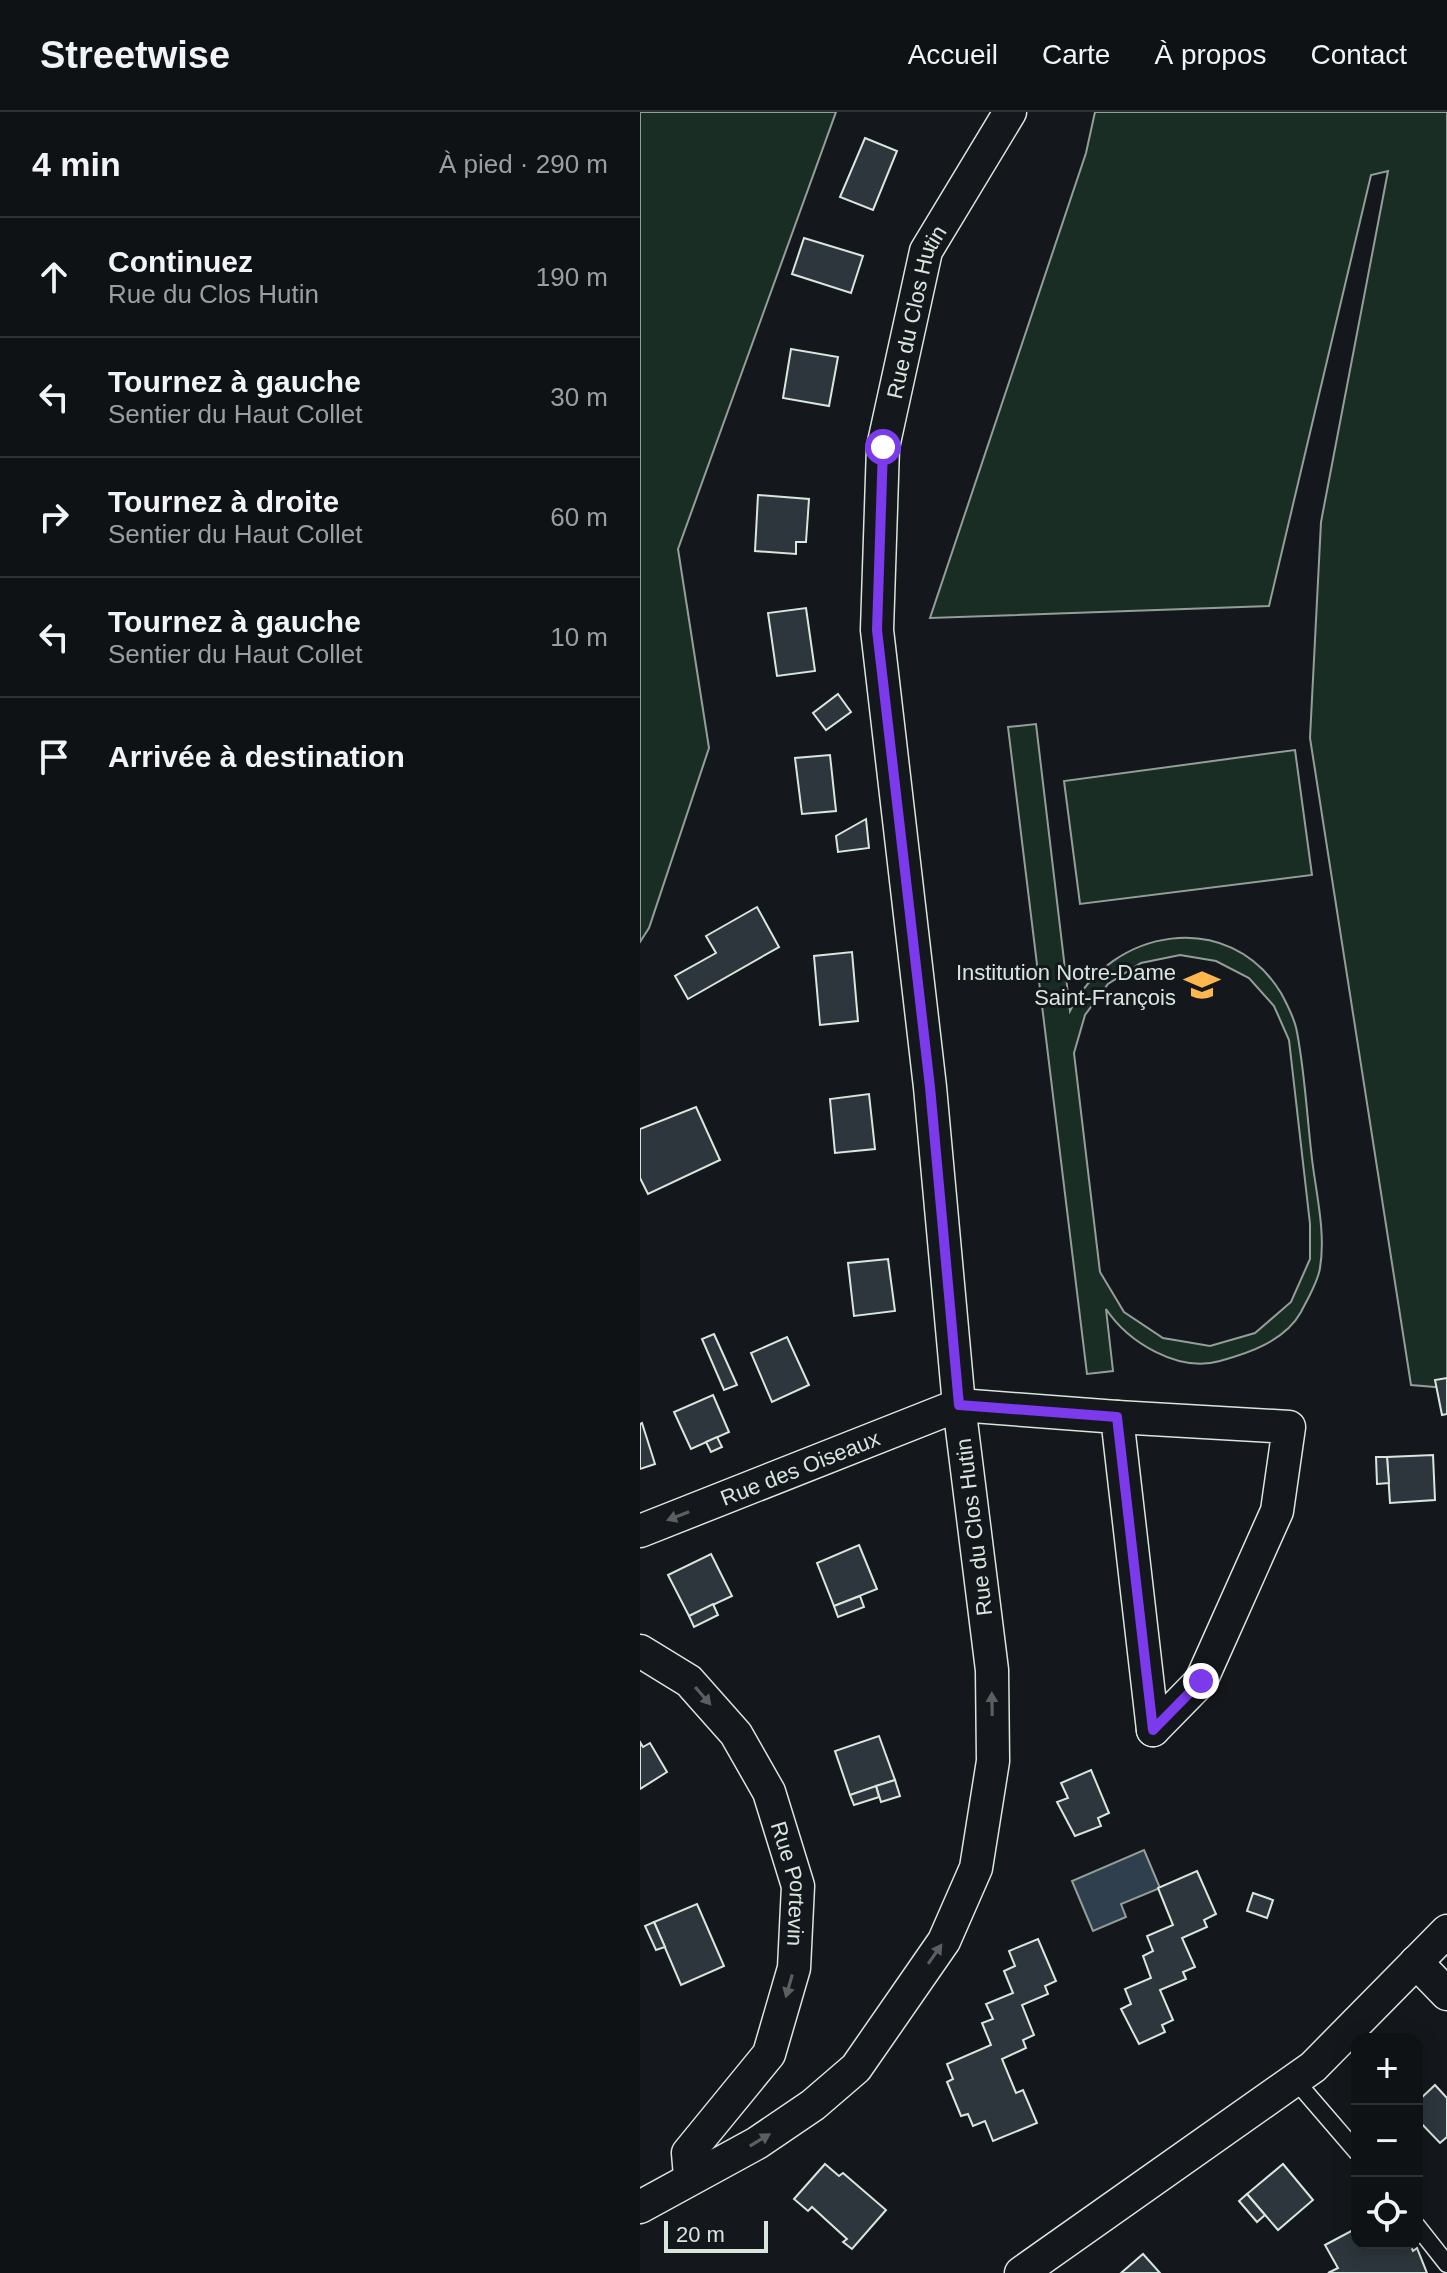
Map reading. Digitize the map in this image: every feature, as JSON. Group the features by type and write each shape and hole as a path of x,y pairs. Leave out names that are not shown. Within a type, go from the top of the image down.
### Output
{"street":[{"name":"Rue du Clos Hutin","path":"690,2176 757,2143 813,2105 856,2068 944,1941 976,1868 993,1761 992,1670 959,1405 930,1087 877,630 883,447 926,251 1010,112"},
{"path":"959,1405 1289,1427 1277,1511 1214,1653 1201,1681 1153,1730 1117,1417"},
{"name":"Rue des Oiseaux","path":"640,1531 959,1405"},
{"name":"Rue Portevin","path":"640,1651 689,1681 736,1734 769,1792 798,1886 794,1968 769,2054 688,2153 690,2176"},
{"path":"1021,2273 1313,2067 1447,1931"},
{"path":"1416,1962 1447,1994"},
{"path":"640,2207 690,2176"}],"lane":[{"path":"1295,2080 1351,2145"},
{"path":"1423,2234 1447,2264"}],"green space":[{"path":"640,112 836,112 678,549 709,748 649,928 640,942"},
{"path":"1095,112 1447,112 1447,1388 1411,1385 1310,738 1321,522 1388,171 1371,175 1269,606 930,618 1086,153"},
{"path":"1036,724 1070,1011 1089,983 1113,961 1141,946 1171,939 1202,939 1232,948 1259,966 1281,993 1293,1017 1302,1064 1322,1255 1312,1291 1294,1322 1276,1338 1254,1350 1204,1364 1171,1359 1127,1333 1106,1309 1113,1371 1087,1374 1008,727","holes":["1180,955 1216,961 1249,978 1274,1006 1289,1040 1310,1224 1310,1259 1291,1302 1255,1333 1210,1346 1163,1338 1124,1312 1100,1272 1074,1053 1085,1015 1108,984 1141,963"]},
{"path":"1295,750 1312,875 1080,904 1064,781"}],"water":[{"path":"1144,1850 1160,1888 1121,1904 1126,1917 1093,1931 1072,1881"}],"building":[{"path":"865,138 897,151 873,210 840,197"},
{"path":"804,238 863,256 851,293 792,274"},
{"path":"791,349 838,357 829,406 783,398"},
{"path":"758,495 809,499 806,542 796,542 796,554 755,551"},
{"path":"806,608 815,671 777,676 768,613"},
{"path":"838,694 851,712 826,730 813,713"},
{"path":"830,755 836,811 802,814 795,758"},
{"path":"866,819 869,848 838,852 836,836"},
{"path":"757,907 779,947 688,999 675,976 716,953 706,936"},
{"path":"852,952 858,1021 820,1025 814,956"},
{"path":"869,1094 875,1149 835,1153 830,1099"},
{"path":"696,1107 720,1160 648,1194 640,1178 640,1129"},
{"path":"888,1259 895,1311 854,1316 848,1263"},
{"path":"714,1334 737,1385 724,1390 702,1339"},
{"path":"787,1337 809,1385 772,1402 751,1353"},
{"path":"1447,1378 1447,1414 1442,1415 1435,1380"},
{"path":"713,1395 729,1432 691,1449 674,1412"},
{"path":"640,1424 655,1464 640,1469"},
{"path":"717,1437 722,1447 711,1452 706,1442"},
{"path":"1433,1455 1435,1500 1390,1503 1387,1457"},
{"path":"1376,1457 1387,1457 1389,1483 1377,1484"},
{"path":"859,1545 877,1589 834,1606 817,1563"},
{"path":"711,1554 732,1596 689,1616 668,1575"},
{"path":"860,1596 864,1607 838,1617 834,1606"},
{"path":"713,1604 718,1615 694,1627 689,1616"},
{"path":"879,1736 895,1780 850,1795 835,1751"},
{"path":"640,1742 643,1747 650,1743 667,1772 640,1789"},
{"path":"1091,1770 1109,1813 1098,1818 1101,1826 1075,1836 1057,1802 1068,1798 1061,1783"},
{"path":"895,1780 900,1796 881,1802 876,1786"},
{"path":"876,1786 879,1797 854,1805 850,1795"},
{"path":"1197,1871 1216,1914 1204,1920 1207,1927 1182,1938 1195,1967 1183,1972 1186,1979 1160,1990 1173,2020 1162,2025 1165,2032 1139,2044 1121,2009 1131,2004 1125,1989 1151,1978 1143,1956 1153,1951 1147,1936 1173,1925 1158,1888"},
{"path":"1253,1893 1273,1900 1267,1918 1247,1911"},
{"path":"697,1904 724,1966 681,1985 654,1922"},
{"path":"654,1922 665,1947 656,1950 645,1926"},
{"path":"1038,1939 1056,1981 1045,1986 1048,1994 1022,2005 1034,2035 1023,2040 1026,2048 1002,2059 1016,2093 1023,2090 1037,2123 993,2141 985,2121 973,2126 968,2114 961,2116 947,2082 953,2079 947,2064 991,2045 982,2023 993,2019 986,2004 1013,1993 1004,1971 1015,1966 1009,1951"},
{"path":"1435,2085 1447,2098 1447,2137 1440,2143 1423,2125 1423,2096"},
{"path":"825,2164 839,2176 843,2173 886,2210 852,2249 843,2242 847,2239 812,2207 808,2211 794,2199"},
{"path":"1283,2164 1313,2200 1278,2230 1247,2194"},
{"path":"1247,2194 1265,2215 1257,2222 1239,2201"},
{"path":"1351,2231 1351,2249 1417,2249 1427,2273 1328,2273 1338,2268 1325,2245"},
{"path":"1143,2254 1160,2273 1121,2273"}],"place":[{"name":"Institution Notre‐Dame Saint‐François","path":"1202,985"}],"route":[{"path":"883,447 877,630 930,1087 959,1405 1117,1417 1153,1730 1201,1681"}]}
